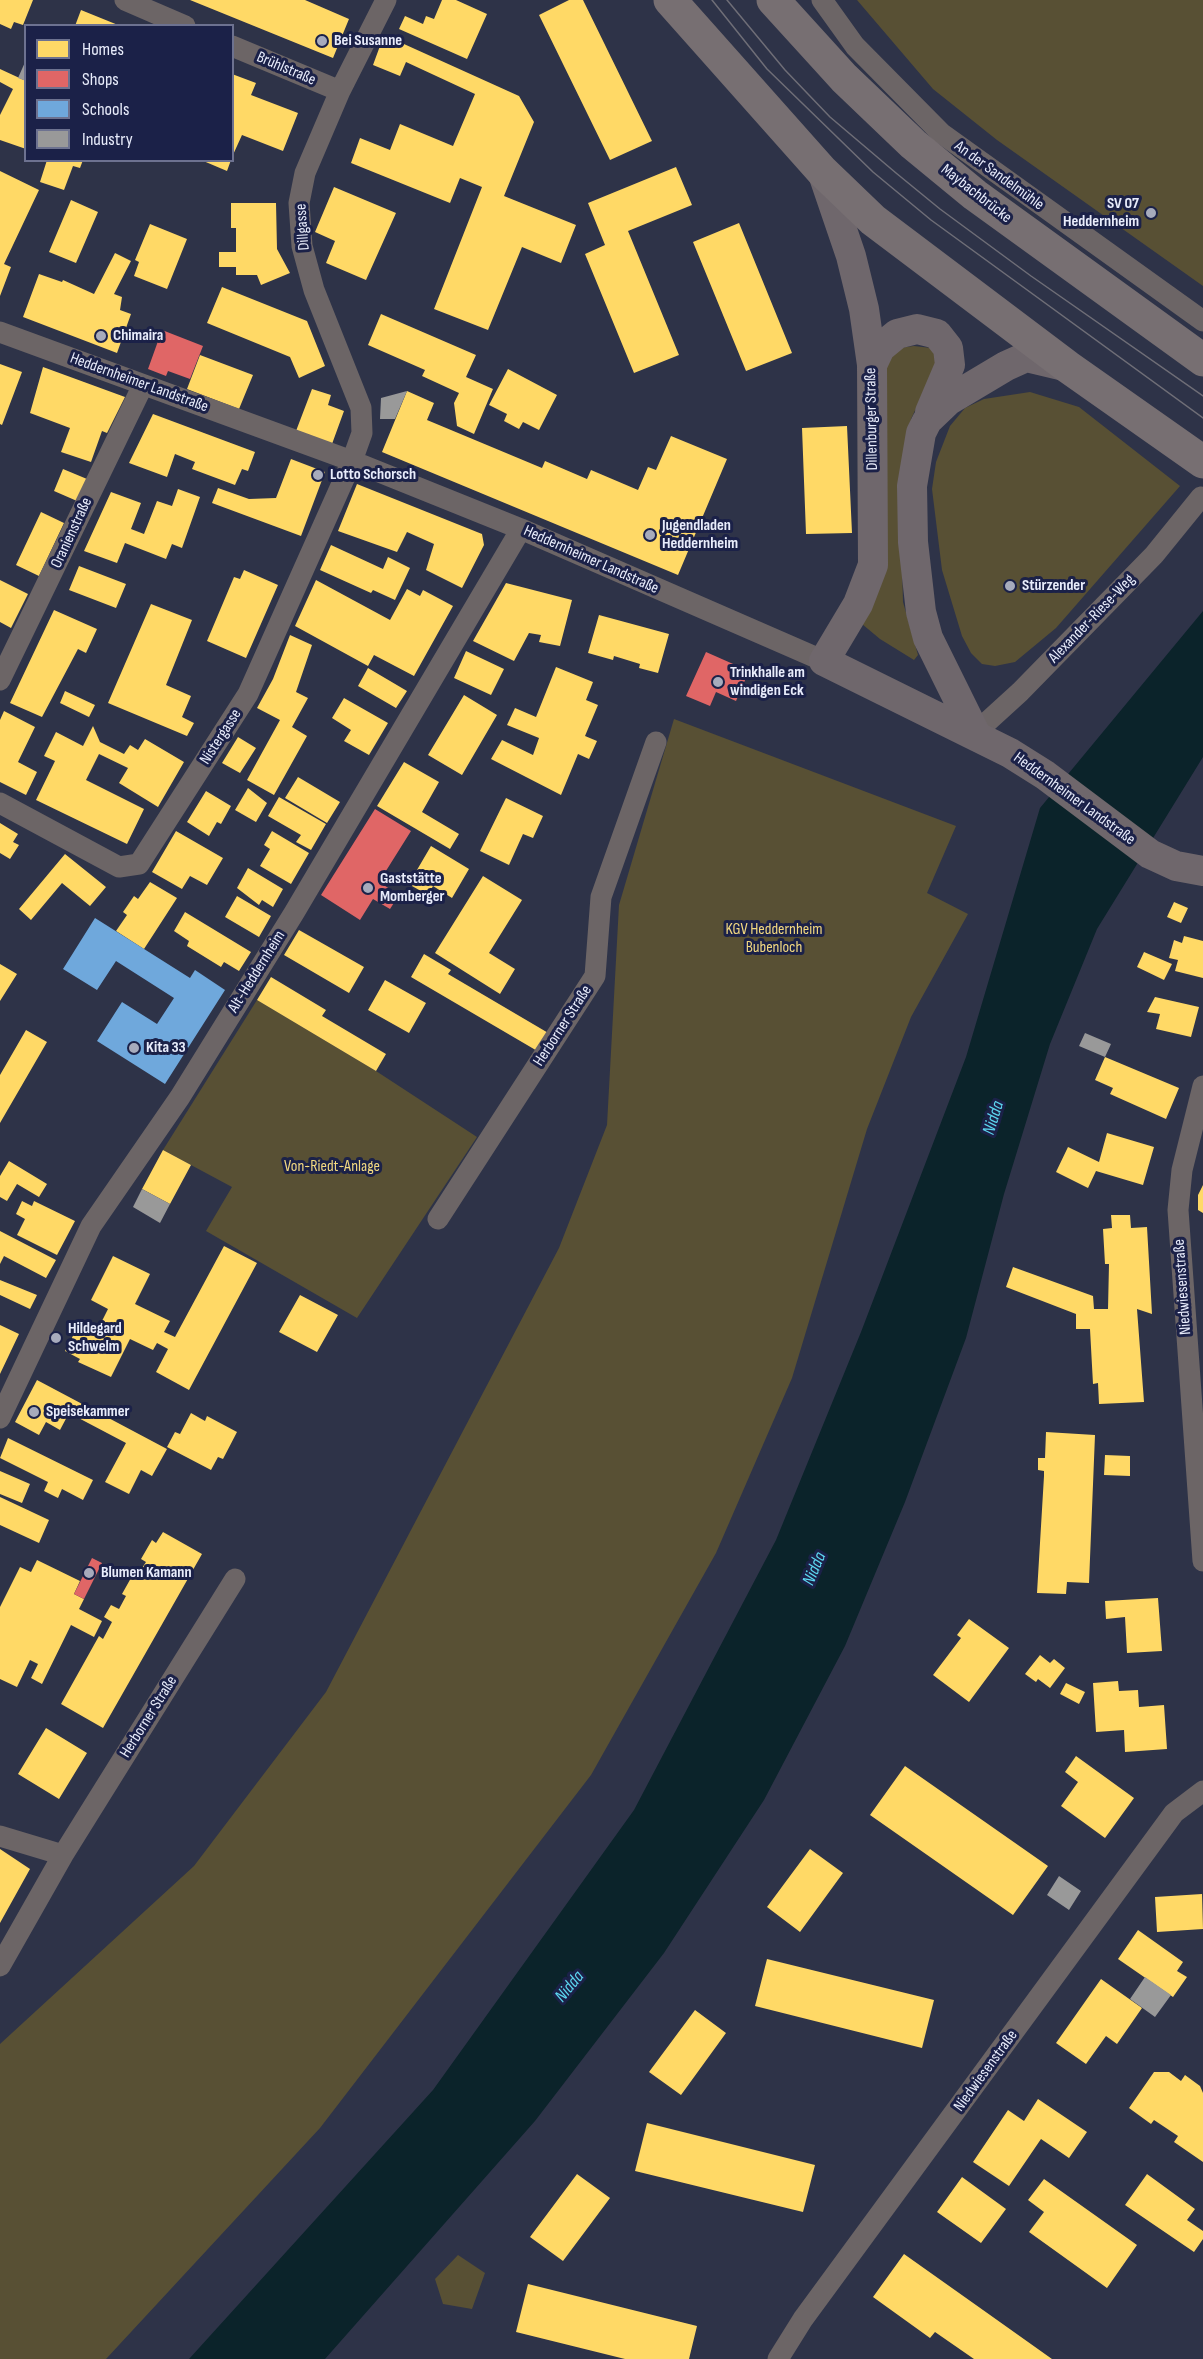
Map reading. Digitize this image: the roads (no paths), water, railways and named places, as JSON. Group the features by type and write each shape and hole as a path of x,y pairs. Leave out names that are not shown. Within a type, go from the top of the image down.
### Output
{"main road":[{"name":"Dillenburger Straße","path":"670,0 822,171 873,220 1068,367 1203,462"},
{"name":"Maybachbrücke","path":"773,0 844,78 913,144 975,195 1203,360"}],"street":[{"path":"125,0 180,24"},
{"name":"Dillgasse","path":"352,461 362,433 361,408 346,364 314,290 302,246 299,203 305,173 340,92 386,0"},
{"name":"An der Sandelmühle","path":"822,0 855,46 941,133 1203,321"},
{"name":"Brühlstraße","path":"234,47 340,92"},
{"name":"Dillenburger Straße","path":"822,171 851,256 864,309 872,365 873,565 858,604 825,661"},
{"path":"872,365 880,348 897,334 917,329 937,334 948,348 950,365 921,433 912,486 913,543 921,612 928,638 975,733"},
{"name":"Heddernheimer Landstraße","path":"0,332 352,461 521,529 825,661 975,733 1046,775 1150,854 1176,866 1203,871"},
{"name":"Dillenburger Straße","path":"927,420 949,400 980,379 1026,357 1068,367"},
{"name":"Oranienstraße","path":"0,680 143,385"},
{"name":"Nistergasse","path":"0,803 119,867 139,864 248,694 352,461"},
{"name":"Alexander-Riese-Weg","path":"975,733 1020,692 1154,555 1201,498"},
{"name":"Alt-Heddernheim","path":"2,1410 91,1226 180,1097 294,913 521,529"},
{"name":"Herborner Straße","path":"438,1219 595,976 601,897 656,742"},
{"name":"Niedwiesenstraße","path":"1203,1086 1197,1135 1182,1170 1178,1210 1203,1561"},
{"name":"Herborner Straße","path":"0,1966 63,1856 235,1579"},
{"name":"Niedwiesenstraße","path":"778,2359 803,2319 1174,1813 1203,1791"},
{"path":"0,1836 63,1856"}],"water":[{"name":"Nidda","path":"1203,611 1203,757 1097,929 1050,1044 1004,1194 966,1338 905,1502 845,1646 764,1800 664,1953 535,2121 325,2359 189,2359 433,2090 634,1810 776,1540 861,1332 966,1057 1040,808"}],"tram line":[{"path":"712,0 767,69 873,172 931,220 1203,418"},
{"path":"727,0 785,70 830,117 896,173 940,209 1031,276 1203,396"}],"place":[{"name":"Bei Susanne","path":"322,41"},
{"name":"SV 07 Heddernheim","path":"1151,213"},
{"name":"Chimaira","path":"101,336"},
{"name":"Lotto Schorsch","path":"318,475"},
{"name":"Jugendladen Heddernheim","path":"650,535"},
{"name":"Stürzender","path":"1010,586"},
{"name":"Trinkhalle am windigen Eck","path":"718,682"},
{"name":"Gaststätte Momberger","path":"368,888"},
{"name":"Kita 33","path":"134,1048"},
{"name":"Hildegard Schwelm","path":"56,1338"},
{"name":"Speisekammer","path":"34,1412"},
{"name":"Blumen Kamann","path":"89,1573"}],"park label":[{"name":"KGV Heddernheim Bubenloch","path":"774,939"},
{"name":"Von-Riedt-Anlage","path":"332,1167"}]}
